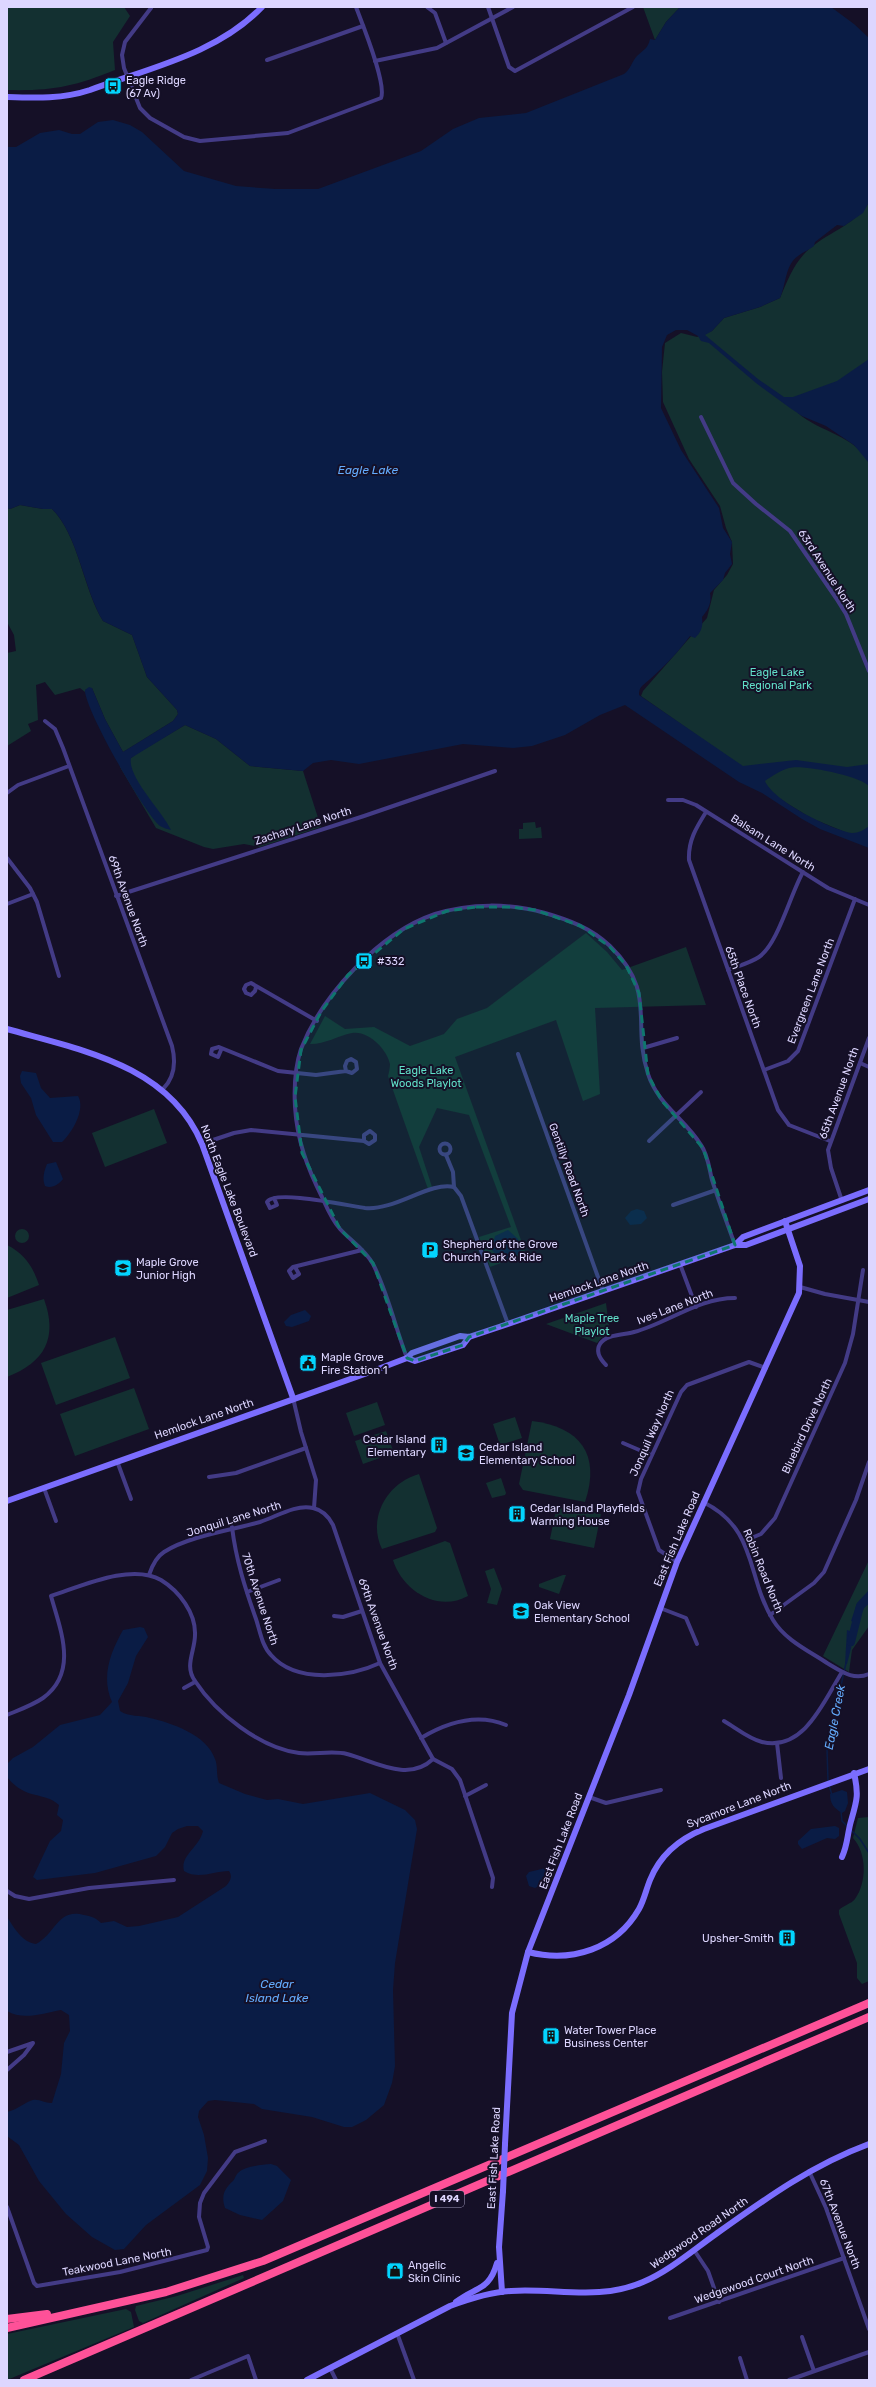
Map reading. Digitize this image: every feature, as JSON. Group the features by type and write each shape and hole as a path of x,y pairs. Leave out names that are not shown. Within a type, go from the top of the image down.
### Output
{"highway":[{"name":"I 494","path":"103,2306 182,2287 298,2248 869,2003"},
{"name":"I 494","path":"24,2380 869,2017"},
{"path":"7,2319 103,2306"},
{"path":"7,2328 103,2306"}],"street":[{"path":"7,97 46,98 77,94 220,40 240,27 262,7"},
{"path":"151,8 128,37 123,49 122,61 136,102 145,114 184,137 200,141 288,133 378,100 382,95 375,61 356,7"},
{"path":"427,7 435,14 446,43"},
{"path":"488,7 509,67 515,71 633,7"},
{"path":"375,61 427,51 446,43 513,7"},
{"path":"267,60 363,26"},
{"name":"63rd Avenue North","path":"701,416 733,483 756,504 790,531 836,598 846,614 869,671"},
{"name":"69th Avenue North","path":"45,721 55,729 172,1046 174,1066 170,1081 163,1089"},
{"path":"7,793 22,783 69,766"},
{"name":"Zachary Lane North","path":"116,896 364,816 495,771"},
{"name":"Balsam Lane North","path":"668,800 690,802 828,888 869,905"},
{"name":"65th Place North","path":"706,812 693,833 689,850 690,860 764,1070 784,1121 795,1128 830,1141"},
{"path":"7,858 33,894 59,976"},
{"path":"728,970 758,958 771,945 792,894 803,872"},
{"path":"7,904 33,894"},
{"name":"Evergreen Lane North","path":"764,1070 788,1061 798,1051 855,900"},
{"path":"407,1358 375,1270 362,1250 340,1229 305,1163 298,1134 295,1108 297,1074 301,1050 316,1021 348,975 378,948 404,929 447,911 476,907 512,907 535,910 567,919 590,930 610,947 626,965 638,986 642,1011 643,1048 646,1069 654,1089 675,1117 697,1138 703,1148 735,1244"},
{"path":"256,987 316,1021"},
{"name":"North Eagle Lake Boulevard","path":"7,1029 124,1065 163,1089 184,1111 202,1144 294,1398"},
{"path":"643,1048 677,1038"},
{"name":"65th Avenue North","path":"842,1200 829,1158 830,1141 869,1038"},
{"path":"221,1050 278,1071 316,1075 346,1070"},
{"name":"Gentilly Road North","path":"518,1054 603,1291"},
{"path":"860,1063 869,1067"},
{"path":"649,1141 701,1092"},
{"path":"210,1141 245,1130 364,1141"},
{"path":"446,1155 453,1172 454,1187 461,1196 508,1324"},
{"path":"274,1198 300,1198 380,1208 441,1187 454,1187"},
{"path":"673,1205 716,1190"},
{"name":"Hemlock Lane North","path":"7,1501 407,1358 415,1361 463,1345 469,1337 735,1244 743,1236 869,1190"},
{"name":"Hemlock Lane North","path":"735,1244 746,1245 869,1200"},
{"name":"East Fish Lake Road","path":"502,2292 499,2258 512,2013 528,1952 629,1695 677,1562 703,1502 766,1368 800,1287 800,1266 785,1221"},
{"path":"295,1267 362,1250"},
{"path":"680,1264 696,1307"},
{"name":"Bluebird Drive North","path":"744,1541 761,1534 775,1518 845,1363 853,1334 863,1270"},
{"path":"800,1287 869,1302"},
{"name":"Ives Lane North","path":"606,1365 601,1360 598,1351 600,1344 605,1339 638,1331 696,1307 724,1298 735,1298"},
{"name":"Jonquil Way North","path":"677,1562 659,1550 640,1498 639,1485 651,1455 680,1392 687,1385 749,1362 766,1368"},
{"path":"294,1398 306,1448 316,1480 314,1508"},
{"path":"623,1443 651,1455"},
{"path":"209,1477 236,1473 306,1448"},
{"path":"117,1461 131,1499"},
{"path":"770,1615 814,1583 824,1572 856,1500 869,1462"},
{"path":"44,1488 56,1521"},
{"name":"Robin Road North","path":"703,1502 727,1516 744,1541 770,1615 785,1634 842,1672 856,1677 869,1674"},
{"name":"Jonquil Lane North","path":"149,1575 155,1562 164,1552 232,1528 262,1521 298,1508 314,1508"},
{"name":"69th Avenue North","path":"314,1508 327,1516 333,1525 380,1663 433,1759"},
{"name":"70th Avenue North","path":"232,1528 236,1558 247,1592 267,1650 276,1660 304,1673 323,1675 354,1673 380,1663"},
{"path":"7,1715 42,1699 52,1689 61,1675 65,1661 65,1646 51,1596 127,1574 149,1575 164,1582 175,1590 193,1618 195,1635 189,1667 195,1682 229,1719 282,1749 304,1754 345,1754 393,1770 420,1767 433,1759 455,1771 493,1878 492,1887"},
{"path":"247,1592 279,1580"},
{"path":"660,1607 686,1618 697,1644"},
{"path":"334,1616 343,1617 362,1611"},
{"path":"724,1721 754,1739 777,1743 789,1740 804,1730 842,1672"},
{"path":"184,1688 195,1682"},
{"path":"421,1738 443,1726 460,1721 496,1721 506,1724"},
{"path":"777,1743 781,1778"},
{"name":"Sycamore Lane North","path":"528,1952 554,1956 573,1955 591,1950 608,1942 629,1923 639,1908 656,1867 672,1848 682,1840 704,1829 854,1773 869,1769"},
{"path":"842,1857 848,1844 851,1822 856,1809 858,1792 854,1773"},
{"path":"465,1796 486,1785"},
{"path":"589,1797 606,1803 661,1790"},
{"path":"7,1891 15,1896 29,1899 89,1888 174,1880"},
{"path":"7,2052 33,2043 24,2055 7,2070"},
{"name":"Teakwood Lane North","path":"9,2221 33,2281 35,2285 40,2286 154,2266 207,2250 208,2247 198,2212 204,2193 235,2152 265,2141"},
{"name":"Wedgwood Road North","path":"502,2292 588,2294 615,2291 657,2276 786,2185 809,2171 869,2144"},
{"name":"67th Avenue North","path":"809,2171 826,2208 869,2329"},
{"path":"7,2207 9,2221"},
{"path":"694,2250 708,2270 719,2302"},
{"path":"450,2306 465,2295 486,2285 493,2278 499,2258"},
{"name":"Wedgewood Court North","path":"670,2318 844,2258"},
{"path":"307,2380 450,2306 474,2298 502,2292"},
{"path":"397,2333 414,2380"},
{"path":"802,2337 814,2371"},
{"path":"789,2380 869,2352"},
{"path":"191,2380 248,2356 256,2380"},
{"path":"740,2358 747,2380"},
{"path":"330,2368 336,2380"}],"highlighted area":[{"path":"476,907 512,907 535,910 581,926 610,947 626,965 639,993 648,1075 662,1101 703,1148 735,1245 469,1337 463,1345 415,1361 407,1358 373,1263 340,1229 302,1153 295,1097 301,1050 321,1012 348,975 404,929 447,911"}],"green space":[{"path":"7,7 124,7 130,16 113,42 115,70 62,87 37,90 7,90"},
{"path":"643,7 680,7 666,22 655,40"},
{"name":"Eagle Lake Regional Park","path":"869,202 869,367 798,413 816,425 855,446 869,463 869,842 811,818 757,785 738,764 641,696 643,691 707,618 714,590 727,575 733,564 732,542 726,528 720,506 689,459 663,402 662,372 665,343 681,333 697,337 712,331 724,318 760,307 780,298 794,268 801,257 814,245 856,217"},
{"path":"20,505 52,509 61,520 69,533 90,594 103,621 132,635 147,677 177,710 178,714 173,721 123,752 105,719 92,688 85,690 85,692 80,688 55,695 45,682 36,685 38,720 28,724 31,731 7,746 7,653 16,651 14,635 7,622 7,508 10,509"},
{"path":"185,725 216,739 250,766 303,771 321,827 260,847 244,844 213,849 204,847 156,828 120,767 136,754"},
{"path":"535,822 536,828 541,827 542,838 519,839 519,829 523,829 523,823"},
{"name":"Eagle Lake Woods Playlot","path":"586,933 607,952 622,970 686,947 706,1005 595,1008 600,1094 583,1101 556,1020 455,1057 526,1254 490,1267 479,1237 511,1227 469,1115 437,1108 419,1147 432,1187 428,1189 388,1076 390,1064 381,1047 364,1034 358,1033 347,1034 321,1043 310,1044 325,1016 345,1029 374,1027 410,1046 444,1034 457,1019 487,1008"},
{"path":"154,1109 167,1143 105,1167 92,1133"},
{"path":"19,1229 25,1229 29,1233 29,1239 25,1243 19,1243 15,1239 15,1233"},
{"path":"7,1245 19,1253 28,1262 39,1285 7,1298"},
{"path":"44,1299 48,1313 49,1326 45,1347 31,1364 7,1377 7,1310"},
{"name":"Maple Tree Playlot","path":"606,1303 610,1334 601,1338 597,1343 546,1324"},
{"path":"115,1337 130,1378 56,1405 41,1363"},
{"path":"134,1388 149,1429 75,1456 60,1414"},
{"path":"377,1402 385,1425 354,1436 346,1413"},
{"path":"515,1417 522,1438 500,1445 493,1424"},
{"path":"532,1421 549,1424 563,1429 574,1437 582,1446 588,1457 590,1470 589,1485 585,1502 523,1490 519,1484"},
{"path":"386,1431 394,1453 363,1464 355,1441"},
{"path":"419,1474 437,1528 435,1532 382,1549 378,1537 377,1525 383,1503 398,1485"},
{"path":"501,1478 506,1493 505,1495 492,1498 486,1483"},
{"path":"557,1505 601,1514 594,1548 550,1539"},
{"path":"445,1541 450,1543 468,1596 456,1601 444,1602 422,1596 413,1589 404,1581 393,1560"},
{"path":"869,1560 869,1626 852,1650 849,1672 823,1656"},
{"path":"494,1568 502,1589 497,1605 487,1603 491,1589 485,1571"},
{"path":"566,1575 559,1594 539,1587 539,1584"},
{"path":"869,1817 869,1981 862,1984 857,1978 857,1963 839,1914 839,1910 855,1899 862,1885 864,1868 863,1860 858,1844 853,1838 858,1818"},
{"path":"243,2275 244,2278 143,2323 139,2321 135,2310 136,2306 177,2296"},
{"path":"126,2309 131,2312 134,2327 7,2380 7,2334"}],"water":[{"name":"Eagle Lake","path":"680,7 831,7 854,24 869,38 869,202 863,213 844,226 837,225 815,242 814,246 794,260 788,270 780,298 760,307 724,318 712,331 705,335 758,379 784,397 793,397 837,381 869,359 869,463 854,445 826,426 802,416 790,408 756,383 709,343 701,341 698,336 687,330 676,330 667,335 662,347 661,408 681,450 719,508 723,528 732,542 730,554 732,564 725,573 723,580 710,593 710,603 708,609 702,617 701,631 695,638 690,636 668,662 641,687 639,690 639,695 743,766 796,760 847,767 869,764 869,786 855,778 818,769 796,767 783,770 765,781 770,789 779,797 818,821 852,833 861,831 869,826 869,848 820,829 802,819 762,793 739,782 625,705 600,715 565,735 532,746 513,748 463,744 359,764 331,760 313,763 303,771 250,766 216,739 185,725 131,758 131,766 134,775 171,830 160,826 141,802 116,760 94,717 87,700 85,690 89,687 92,688 105,719 123,752 173,721 178,714 177,710 147,677 132,635 103,621 96,608 75,547 61,520 52,509 20,505 10,509 7,508 7,147 16,147 40,133 59,130 72,134 80,134 98,122 113,120 130,125 142,132 184,171 236,186 275,189 318,189 421,151 453,129 479,118 526,113 624,74 635,58 647,47 650,39 655,40 666,22"},
{"path":"22,1071 36,1073 41,1088 50,1098 78,1096 80,1107 77,1120 70,1133 62,1142 53,1142 36,1115 31,1098 21,1083 20,1076"},
{"path":"56,1162 63,1179 55,1186 45,1186 44,1175 47,1164"},
{"path":"637,1209 644,1211 647,1218 641,1224 630,1225 625,1218 631,1211"},
{"path":"508,1230 518,1239 521,1250 514,1257 506,1259 499,1256 492,1250 495,1236"},
{"path":"305,1310 311,1316 309,1321 292,1327 286,1326 284,1322 291,1315"},
{"path":"869,1590 869,1603 864,1608 857,1623 851,1621 857,1603"},
{"name":"Cedar Island Lake","path":"140,1627 144,1628 148,1637 136,1656 128,1683 118,1701 120,1711 127,1714 159,1720 188,1731 205,1743 211,1751 215,1759 219,1783 245,1794 267,1800 278,1799 303,1804 370,1793 405,1810 415,1820 417,1829 395,1963 393,1990 395,2066 392,2083 384,2105 366,2120 352,2127 344,2127 312,2117 262,2109 254,2104 215,2100 208,2101 199,2111 198,2117 204,2135 208,2158 207,2171 200,2185 146,2225 124,2249 115,2250 92,2237 66,2214 39,2181 19,2145 7,2136 7,2112 33,2100 52,2103 61,2074 64,2043 70,2031 69,2015 61,2010 27,2016 13,2014 7,2011 7,1917 23,1938 36,1944 43,1940 62,1918 68,1915 87,1915 101,1923 114,1921 127,1927 139,1926 178,1917 226,1886 230,1881 231,1875 229,1871 195,1875 184,1871 185,1860 198,1842 203,1831 198,1826 187,1826 172,1833 165,1847 156,1856 95,1873 37,1880 33,1877 50,1841 61,1831 63,1820 57,1815 59,1805 47,1798 21,1790 14,1785 7,1777 7,1764 13,1758 33,1747 60,1725 100,1715 112,1702 107,1683 107,1674 108,1665 114,1647 123,1630"},
{"path":"847,1630 855,1633 847,1664 845,1664"},
{"path":"842,1790 847,1792 848,1803 845,1811 842,1813 833,1805 830,1794"},
{"path":"835,1826 839,1828 839,1836 835,1839 827,1838 802,1849 798,1844 798,1841 811,1829"},
{"path":"546,1868 547,1872 541,1885 535,1888 529,1886 526,1876 529,1872"},
{"path":"271,2164 277,2166 291,2180 283,2201 262,2220 240,2215 225,2208 223,2200 224,2193 238,2173 249,2167"}],"waterway":[{"name":"Eagle Creek","path":"851,1642 860,1606 869,1598"},
{"name":"Eagle Creek","path":"828,1781 827,1749 846,1663"},
{"name":"Eagle Creek","path":"829,1785 832,1795"},
{"name":"Eagle Creek","path":"841,1811 842,1821 848,1827"},
{"name":"Eagle Creek","path":"851,1830 860,1839 869,1853"}],"place":[{"name":"Eagle Ridge (67 Av)","path":"113,86"},
{"name":"#332","path":"364,961"},
{"name":"Shepherd of the Grove Church Park & Ride","path":"430,1250"},
{"name":"Maple Grove Junior High","path":"123,1268"},
{"name":"Maple Grove Fire Station 1","path":"308,1363"},
{"name":"Cedar Island Elementary","path":"439,1445"},
{"name":"Cedar Island Elementary School","path":"466,1453"},
{"name":"Cedar Island Playfields Warming House","path":"517,1514"},
{"name":"Oak View Elementary School","path":"521,1611"},
{"name":"Upsher-Smith","path":"787,1938"},
{"name":"Water Tower Place Business Center","path":"551,2036"},
{"name":"Angelic Skin Clinic","path":"395,2271"}]}
